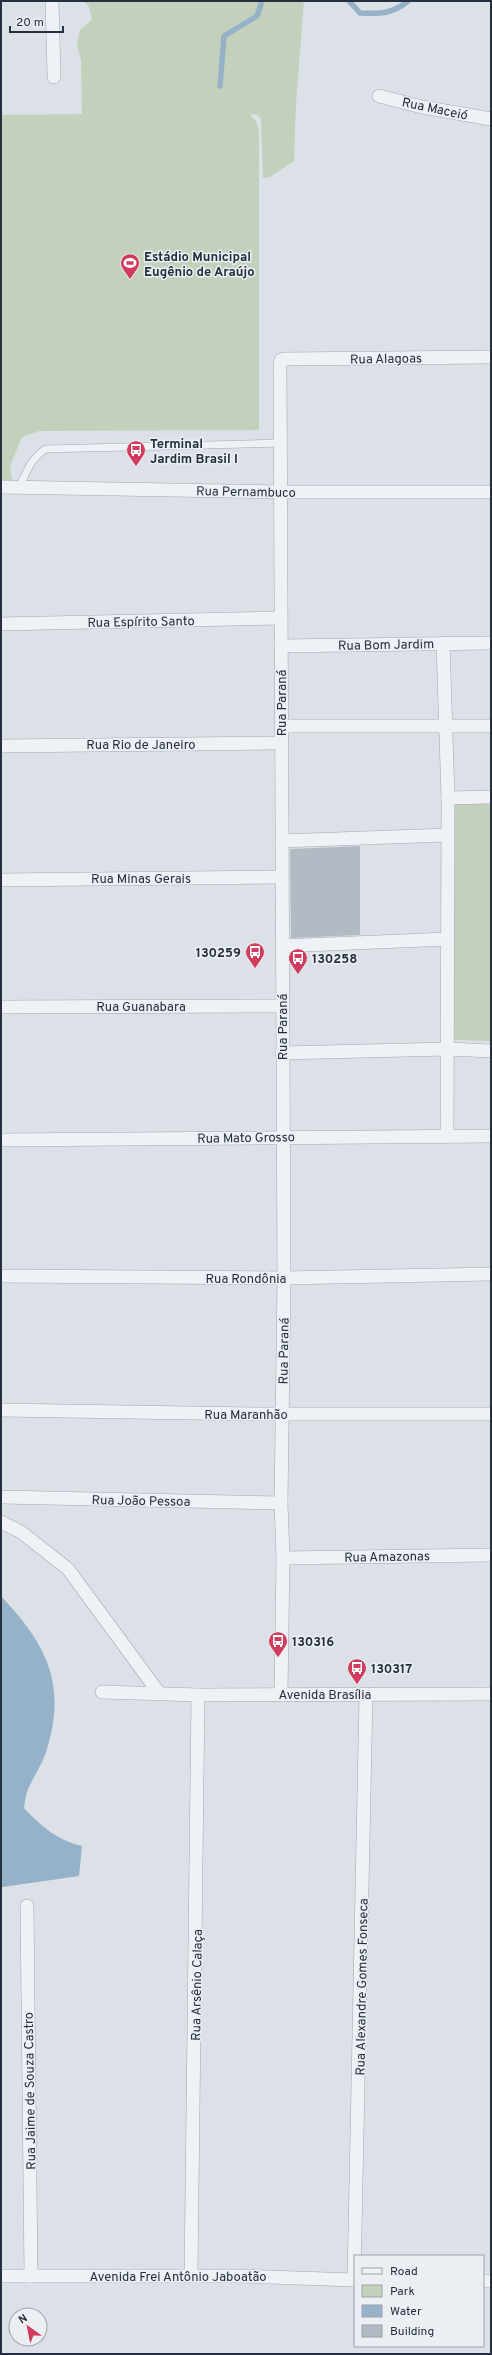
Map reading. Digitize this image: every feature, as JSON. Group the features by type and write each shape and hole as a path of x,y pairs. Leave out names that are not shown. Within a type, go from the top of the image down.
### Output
{"street":[{"path":"52,1 54,77"},
{"name":"Rua Maceió","path":"379,96 422,107 491,120"},
{"name":"Rua Alagoas","path":"281,360 491,357"},
{"name":"Rua Paraná","path":"281,360 280,646 282,726 281,877 284,1278 281,1503 284,1558 281,1695"},
{"name":"Rua Pernambuco","path":"1,487 20,486 281,492 491,492"},
{"name":"Rua Espírito Santo","path":"1,624 281,618"},
{"path":"443,643 444,725 448,798 446,835 448,939 447,1136"},
{"name":"Rua Bom Jardim","path":"280,646 491,643"},
{"path":"282,726 491,726"},
{"name":"Rua Rio de Janeiro","path":"1,746 281,743"},
{"path":"448,798 491,797"},
{"path":"282,841 446,835"},
{"name":"Rua Minas Gerais","path":"1,880 281,877"},
{"path":"282,946 448,939"},
{"name":"Rua Guanabara","path":"1,1007 282,1006"},
{"path":"282,1053 448,1049 491,1051"},
{"name":"Rua Mato Grosso","path":"1,1140 491,1136"},
{"name":"Rua Rondônia","path":"1,1276 284,1278 491,1274"},
{"name":"Rua Maranhão","path":"1,1410 282,1414 491,1414"},
{"name":"Rua João Pessoa","path":"1,1497 281,1503"},
{"path":"1,1522 21,1532 68,1569 159,1693"},
{"name":"Rua Amazonas","path":"284,1558 491,1554"},
{"name":"Avenida Brasília","path":"102,1692 198,1695 491,1694"},
{"name":"Rua Alexandre Gomes Fonseca","path":"355,2255 366,1694"},
{"name":"Rua Arsênio Calaça","path":"191,2275 198,1695"},
{"name":"Rua Jaime de Souza Castro","path":"27,1906 31,2276"},
{"name":"Avenida Frei Antônio Jaboatão","path":"1,2276 191,2275 354,2280"}],"lane":[{"path":"20,486 30,463 37,454 46,449 281,443"}],"green space":[{"name":"Estádio Municipal Eugênio de Araújo","path":"84,1 304,1 296,103 294,161 270,177 263,178 261,119 257,115 250,114 256,121 259,131 259,430 39,431 22,437 10,466 12,480 1,480 1,115 82,114 81,61 77,44 80,30 92,20 89,7"},
{"path":"491,803 491,1041 454,1040 453,804"}],"water":[{"path":"1,1596 17,1614 41,1648 53,1684 55,1704 53,1725 47,1749 28,1789 24,1808 50,1832 74,1844 82,1846 79,1876 3,1887 1,1887"}],"building":[{"path":"360,846 360,935 291,938 290,849"}],"waterway":[{"path":"220,86 224,36 257,16 262,1"},
{"path":"349,1 360,13 391,11 408,1"}],"place":[{"name":"Estádio Municipal Eugênio de Araújo","path":"130,280"},
{"name":"Terminal Jardim Brasil I","path":"136,467"},
{"name":"130259","path":"255,969"},
{"name":"130258","path":"298,975"},
{"name":"130316","path":"278,1658"},
{"name":"130317","path":"357,1685"}]}
